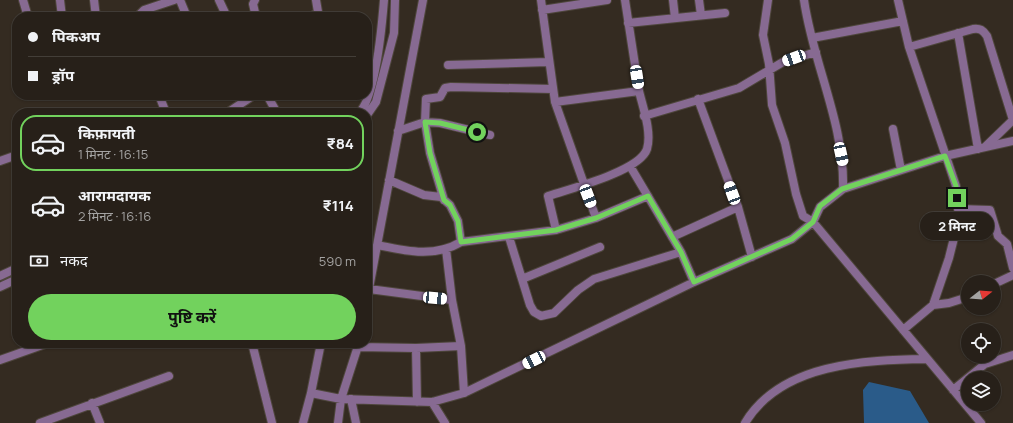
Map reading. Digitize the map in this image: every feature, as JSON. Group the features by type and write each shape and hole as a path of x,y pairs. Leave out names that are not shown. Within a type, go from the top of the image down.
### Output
{"street":[{"path":"23,0 27,12"},
{"path":"60,0 61,12"},
{"path":"94,0 95,12"},
{"path":"142,12 174,0"},
{"path":"180,0 185,12"},
{"path":"219,0 225,12"},
{"path":"255,0 253,4 255,12"},
{"path":"316,0 318,12"},
{"path":"372,81 380,44 384,0"},
{"path":"372,108 376,102 394,33 395,0"},
{"path":"372,272 423,0"},
{"path":"541,0 548,62 555,102 596,218"},
{"path":"542,10 607,0"},
{"path":"556,230 548,196 584,185 630,166 642,158 647,150 648,134 639,91 625,0"},
{"path":"673,0 675,18"},
{"path":"699,0 701,16"},
{"path":"768,0 763,35 770,70 772,105 785,143 796,194 803,216 813,222 981,423"},
{"path":"804,0 807,23 832,110 843,166 842,189"},
{"path":"898,0 909,47 956,186 959,218 953,247 933,305 903,330"},
{"path":"628,23 725,13"},
{"path":"812,38 903,21"},
{"path":"909,47 978,28 984,31 987,36 1013,120 982,148"},
{"path":"958,33 982,148"},
{"path":"644,116 739,88 782,62 816,52"},
{"path":"448,65 548,62"},
{"path":"444,200 430,153 425,122 426,99 440,97 444,89 447,87 553,89"},
{"path":"555,102 639,91"},
{"path":"698,99 738,207 752,257"},
{"path":"234,108 246,100"},
{"path":"398,131 425,122 440,123 490,135"},
{"path":"893,129 901,170"},
{"path":"311,393 341,399 432,402 464,393 694,282 792,239 813,222 820,206 842,189 945,156 1013,141"},
{"path":"0,161 12,157"},
{"path":"630,166 681,252 694,282"},
{"path":"389,180 424,195 441,197 450,205 458,221 461,242"},
{"path":"377,245 425,253 446,249 461,242 556,230 596,218 648,196"},
{"path":"672,236 738,207"},
{"path":"958,209 990,210 998,236 1007,244 1013,268"},
{"path":"509,237 534,312 541,316 549,316 554,313 578,290 594,279 681,252"},
{"path":"522,279 600,247"},
{"path":"446,249 452,300 461,346 464,393"},
{"path":"0,276 12,270"},
{"path":"1001,281 1013,275"},
{"path":"0,287 12,281"},
{"path":"372,289 452,300"},
{"path":"933,305 949,303 961,299"},
{"path":"372,346 416,348 461,346"},
{"path":"0,360 34,348"},
{"path":"253,348 272,423"},
{"path":"303,423 320,348"},
{"path":"338,423 341,399 357,348"},
{"path":"416,348 416,402"},
{"path":"953,390 985,364 1013,355"},
{"path":"745,423 751,413 765,397 795,380 829,368 872,360 928,359"},
{"path":"40,423 169,376"},
{"path":"351,399 356,423"},
{"path":"432,402 445,423"},
{"path":"92,403 100,423"}],"water":[{"path":"869,382 910,391 929,423 864,423 863,390"}],"route":[{"path":"477,132 440,123 425,122 430,153 440,182 444,200 450,205 458,221 461,242 520,236 556,230 596,218 648,196 681,252 694,282 792,239 813,222 820,206 842,189 945,156 956,186 957,198"}]}
